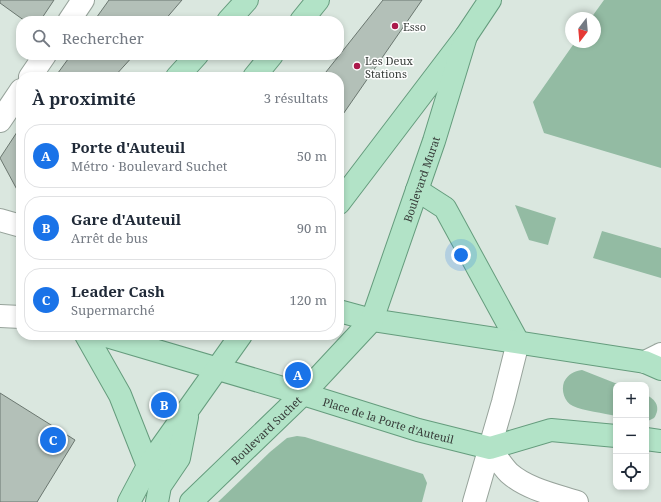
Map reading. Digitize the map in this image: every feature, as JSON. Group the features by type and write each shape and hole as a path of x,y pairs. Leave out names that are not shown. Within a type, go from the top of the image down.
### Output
{"main road":[{"path":"233,16 247,0"},
{"path":"305,16 318,0"},
{"name":"Boulevard Murat","path":"344,197 466,36 490,0"},
{"name":"Boulevard Murat","path":"372,320 434,141 466,36"},
{"path":"182,72 192,60"},
{"path":"258,72 268,60"},
{"path":"417,190 445,208 518,342"},
{"path":"344,312 372,320 656,362"},
{"name":"Boulevard Suchet","path":"191,502 303,394 372,320"},
{"path":"89,340 120,395 148,466"},
{"name":"Place de la Porte d'Auteuil","path":"120,340 303,394 418,430 490,448"},
{"path":"129,502 148,466 237,340"},
{"path":"157,502 160,486 179,458 188,410"},
{"path":"490,448 551,430 613,436"},
{"path":"649,439 661,441"}],"street":[{"path":"72,16 83,0"},
{"path":"33,72 42,60"},
{"path":"0,121 16,97"},
{"path":"0,220 16,225"},
{"path":"0,316 16,317"},
{"path":"474,502 504,402 518,342"},
{"path":"490,448 509,472 521,481 532,487 577,502"}],"green space":[{"path":"604,0 661,0 661,168 544,133 533,102 571,48 601,48 601,12 595,12"},
{"path":"515,205 556,218 548,245 529,240"},
{"path":"602,231 661,248 661,278 593,258"},
{"path":"582,370 613,382 613,415 582,409 567,402 563,392 563,385 567,377 576,371"},
{"path":"649,396 655,401 657,407 654,418 649,420"},
{"path":"297,436 305,437 423,474 427,483 422,502 218,502 270,452 287,438"}],"building":[{"path":"0,0 54,0 43,16 18,16 0,3"},
{"path":"109,0 182,0 168,16 98,16"},
{"path":"383,0 422,0 344,113 344,72 326,72 335,60 344,60 344,49"},
{"path":"67,60 129,60 119,72 59,72"},
{"path":"16,134 16,188 0,158"},
{"path":"0,393 75,440 37,502 0,502"}],"place":[{"name":"Esso","path":"395,26"},
{"name":"Les Deux Stations","path":"357,66"},
{"name":"Porte d'Auteuil","path":"298,375"},
{"name":"Gare d'Auteuil","path":"164,405"},
{"name":"Leader Cash","path":"53,440"}]}
